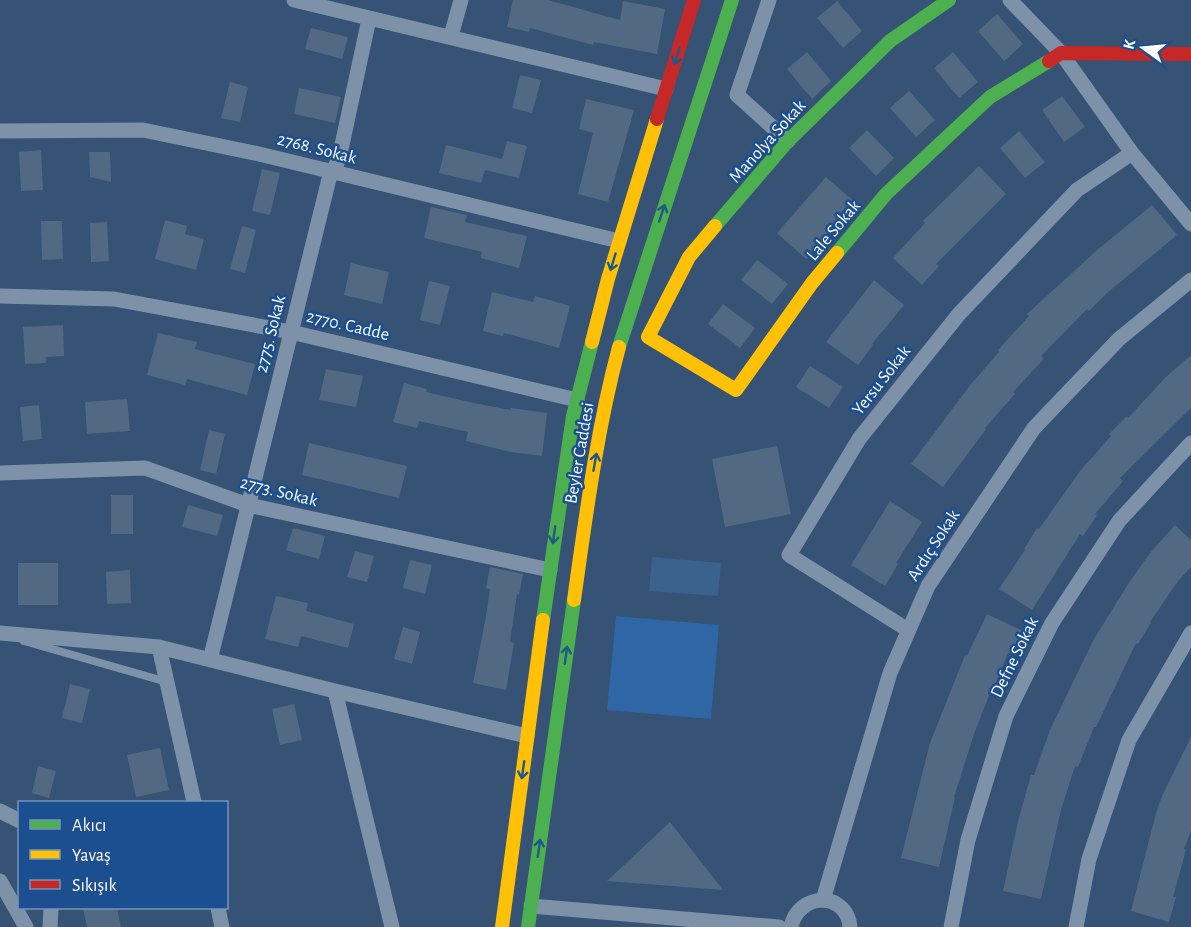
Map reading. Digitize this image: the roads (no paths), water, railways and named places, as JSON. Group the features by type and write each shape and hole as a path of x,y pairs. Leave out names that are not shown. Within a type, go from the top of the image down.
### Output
{"main road":[{"name":"Beyler Caddesi","path":"502,927 558,511 577,400 608,279 694,0"},
{"name":"Beyler Caddesi","path":"528,927 584,527 608,388 627,318 732,0"},
{"name":"Manolya Sokak","path":"648,337 689,257 788,141 890,42 949,0"},
{"path":"1061,53 1191,54"},
{"name":"Lale Sokak","path":"648,337 736,390 812,284 886,194 990,97 1061,53"},
{"path":"527,736 554,740"},
{"path":"505,904 531,906"}],"street":[{"path":"294,0 666,89"},
{"path":"451,36 461,0"},
{"path":"769,0 737,95 788,141"},
{"path":"1010,0 1061,53 1132,153 1191,224"},
{"name":"2775. Sokak","path":"210,660 329,180 339,159 369,19"},
{"name":"2768. Sokak","path":"0,131 143,130 259,154 620,241"},
{"name":"Yersu Sokak","path":"908,630 789,555 859,439 959,314 1077,190 1132,153"},
{"name":"Ardıç Sokak","path":"823,900 890,673 928,586 1034,428 1119,339 1191,280"},
{"name":"2770. Cadde","path":"0,296 114,299 291,332 577,400"},
{"name":"Defne Sokak","path":"951,927 968,840 1006,716 1052,622 1119,521 1191,443"},
{"name":"2773. Sokak","path":"0,472 145,468 248,505 550,570"},
{"path":"0,633 159,647 527,736"},
{"path":"1076,927 1089,859 1129,740 1191,633"},
{"path":"159,647 194,801"},
{"path":"335,691 392,927"},
{"path":"0,811 18,820"},
{"path":"0,881 26,927"},
{"path":"791,927 798,911 805,904 823,900 840,907 846,914 850,927"},
{"path":"531,906 779,927"},
{"path":"50,927 51,909"},
{"path":"218,909 222,927"}],"lane":[{"path":"0,633 167,682"}]}
